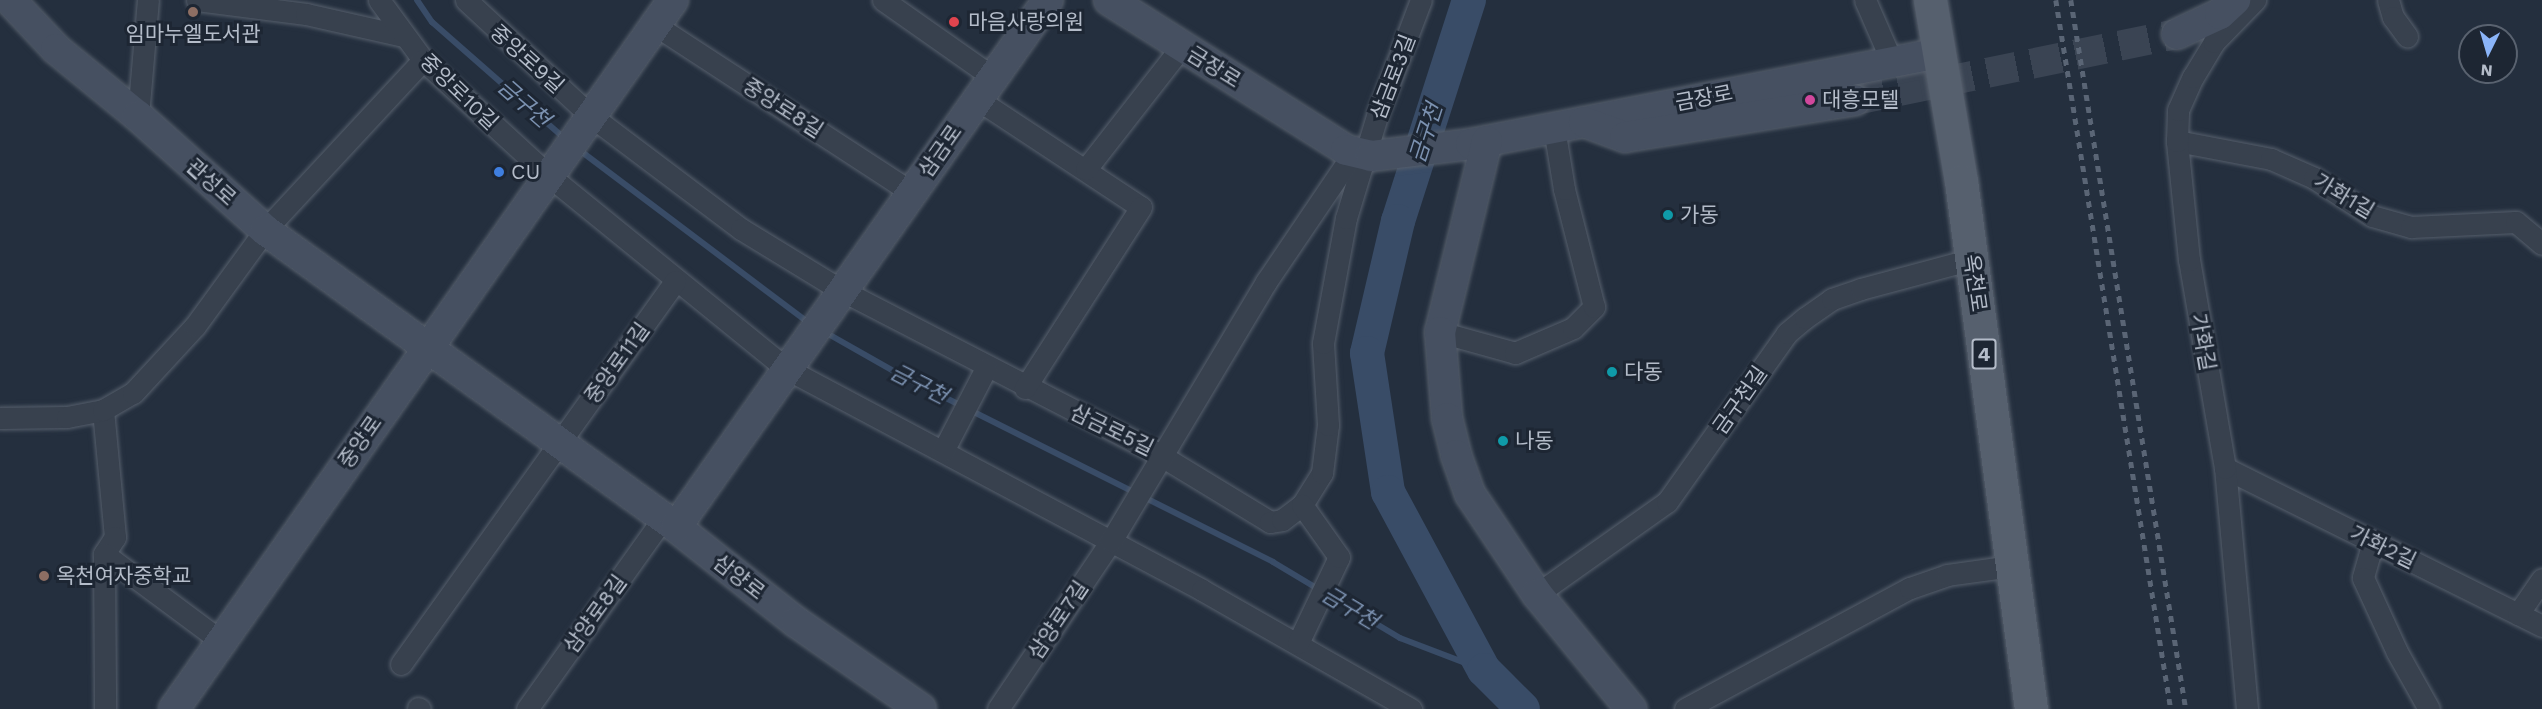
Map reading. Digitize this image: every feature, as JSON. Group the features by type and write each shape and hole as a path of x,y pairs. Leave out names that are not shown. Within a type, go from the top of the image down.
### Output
{"main road":[{"name":"옥천로","path":"1930,0 1972,259 2031,709"}],"street":[{"name":"관성로","path":"10,0 56,49 138,116 265,230 428,346"},
{"path":"138,116 148,0"},
{"path":"196,0 306,14 404,36"},
{"name":"중앙로10길","path":"379,0 423,60 548,175"},
{"name":"중앙로9길","path":"466,0 585,124"},
{"path":"673,0 585,124 837,297"},
{"path":"883,0 986,88 1086,168 1141,207 1025,388"},
{"name":"삼금로","path":"790,365 1048,0"},
{"name":"금장로","path":"1109,0 1182,46 1368,154 1480,142 1937,53"},
{"name":"삼금로3길","path":"1368,154 1421,0"},
{"path":"1865,0 1892,62"},
{"path":"2177,34 2220,14 2235,0"},
{"name":"가화길","path":"2247,709 2225,468 2189,261 2177,141 2178,110 2193,76 2214,42 2254,0"},
{"path":"2388,0 2393,17 2407,36"},
{"name":"중앙로8길","path":"656,25 911,192"},
{"path":"1086,168 1182,46"},
{"path":"0,418 67,417 103,410 134,393 195,326 265,230 423,60"},
{"path":"1584,122 1625,137 1855,100"},
{"name":"중앙로","path":"174,709 585,124"},
{"path":"1440,332 1515,353 1573,328 1594,307 1563,189 1554,128"},
{"name":"가화1길","path":"2177,141 2271,159 2314,178 2372,216 2410,227 2516,222 2542,244"},
{"path":"1480,142 1440,332 1447,418 1456,455 1470,494 1537,594 1630,709"},
{"path":"1157,461 1270,522 1282,520 1302,505 1318,481 1328,452 1323,343 1329,299 1346,218 1368,154"},
{"name":"삼금로5길","path":"837,297 986,368 1157,461 1266,282 1368,154"},
{"path":"548,175 675,281 790,365 944,451 1114,535 1411,709"},
{"name":"금구천길","path":"1537,594 1667,502 1787,333 1805,318 1832,299 1972,259"},
{"name":"중앙로11길","path":"558,445 675,281"},
{"name":"삼양로","path":"428,346 558,445 669,523 796,622 921,709"},
{"path":"669,523 790,365"},
{"path":"944,451 986,368"},
{"path":"103,410 115,537 104,554 105,709"},
{"path":"401,664 558,445"},
{"name":"삼양로7길","path":"998,709 1114,535 1157,461"},
{"name":"가화2길","path":"2225,468 2542,626"},
{"path":"1298,643 1339,556 1302,505"},
{"name":"삼양로8길","path":"527,709 669,523"},
{"path":"2373,542 2363,578 2397,652 2429,709"},
{"path":"104,554 221,641"},
{"path":"1685,709 1910,588 1947,575 2012,566"},
{"path":"2518,614 2542,579"}],"waterway":[{"name":"금구천","path":"417,0 432,22 565,139"},
{"name":"금구천","path":"1469,0 1398,221 1367,353 1388,492 1484,670 1523,709"},
{"name":"금구천","path":"578,149 809,323"},
{"name":"금구천","path":"823,331 904,377 1273,562 1400,638 1484,670"}],"tunnel":[{"path":"1855,100 2177,34"}],"railway":[{"path":"2056,0 2171,709"},
{"path":"2071,0 2186,709"}],"place":[{"name":"임마누엘도서관","path":"193,12"},
{"name":"마음사랑의원","path":"954,22"},
{"name":"대흥모텔","path":"1810,100"},
{"name":"CU","path":"499,172"},
{"name":"가동","path":"1668,215"},
{"name":"다동","path":"1612,372"},
{"name":"나동","path":"1503,441"},
{"name":"옥천여자중학교","path":"44,576"}]}
